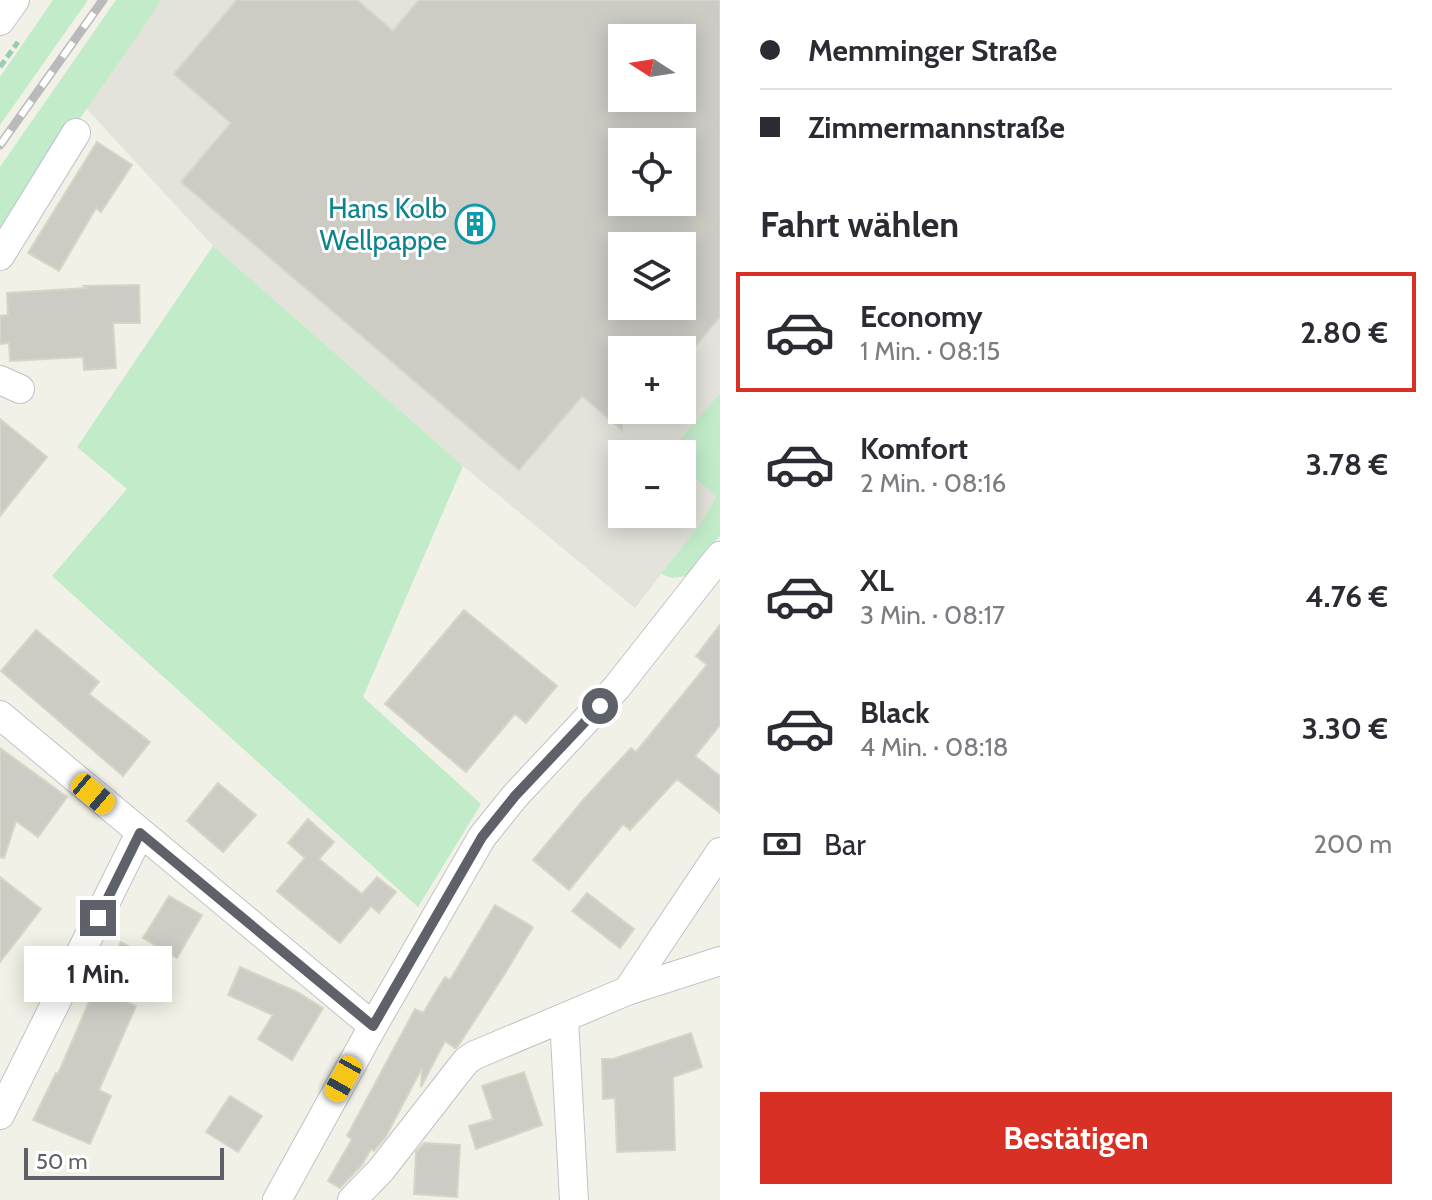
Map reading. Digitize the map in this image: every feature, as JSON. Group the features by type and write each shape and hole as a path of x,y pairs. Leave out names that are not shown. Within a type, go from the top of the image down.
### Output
{"street":[{"path":"0,21 15,0"},
{"path":"0,256 76,133"},
{"path":"277,1200 373,1026 495,819 617,687 720,556"},
{"path":"0,715 373,1026"},
{"path":"0,1115 140,833"},
{"path":"627,991 720,852"},
{"path":"352,1200 381,1170 466,1061 499,1043 627,991 720,961"},
{"path":"564,1019 574,1200"}],"shaded area":[{"name":"Hans Kolb Wellpappe","path":"162,0 720,0 720,393 696,422 696,336 608,336 608,424 694,424 681,440 608,440 608,528 696,528 696,479 716,497 705,517 635,608 463,466 213,246 86,108"}],"green space":[{"path":"53,0 88,0 0,125 0,77"},
{"path":"116,0 162,0 0,234 0,167"},
{"path":"213,246 463,466 363,697 481,804 418,907 52,576 127,489 77,447"},
{"path":"720,393 720,536 687,576 672,578 661,574 705,517 716,497 696,479 696,440 679,440"}],"building":[{"name":"Hans Kolb Wellpappe","path":"237,0 357,0 393,31 419,0 720,0 720,317 696,345 696,336 608,336 608,418 582,396 519,470 181,182 231,123 174,74"},
{"path":"97,142 132,165 101,212 96,208 59,271 28,253"},
{"path":"139,285 140,323 113,323 116,368 84,370 83,357 10,361 9,343 0,344 0,316 8,315 7,293"},
{"path":"0,419 47,457 0,516"},
{"path":"464,610 557,686 526,723 515,714 466,772 385,704"},
{"path":"720,625 720,725 695,756 720,776 720,813 677,779 630,830 623,824 569,890 533,860 631,748 636,752 707,665 696,656"},
{"path":"36,630 99,682 89,694 150,742 123,776 1,671"},
{"path":"0,748 67,797 38,837 16,821 4,858 0,857"},
{"path":"218,783 256,815 223,852 187,821"},
{"path":"308,819 334,842 319,859 362,894 377,877 396,892 379,913 371,906 340,943 277,891 305,858 288,843"},
{"path":"0,877 41,909 0,962"},
{"path":"587,893 634,929 620,948 572,911"},
{"path":"169,896 202,915 177,958 143,938"},
{"path":"495,905 533,927 458,1046 455,1048 445,1041 421,1087 422,1068 385,1138 374,1151 371,1149 362,1165 340,1188 328,1181 352,1139 347,1136 415,1009 423,1013 445,977 450,980"},
{"path":"121,942 146,956 122,1000 136,1006 99,1090 111,1096 90,1144 33,1120 58,1074 95,988"},
{"path":"240,967 297,992 323,1008 292,1060 258,1039 273,1015 228,995"},
{"path":"691,1033 702,1067 673,1077 675,1150 617,1152 615,1098 603,1099 602,1059 613,1059"},
{"path":"524,1072 542,1125 476,1149 469,1126 493,1119 482,1086"},
{"path":"230,1096 262,1116 238,1152 206,1132"},
{"path":"424,1143 460,1145 457,1197 414,1194 416,1152"}],"railway":[{"path":"0,145 103,0"}],"place":[{"name":"Hans Kolb Wellpappe","path":"475,224"}],"route":[{"path":"98,918 140,833 373,1026 482,837 515,796 600,706"}]}
